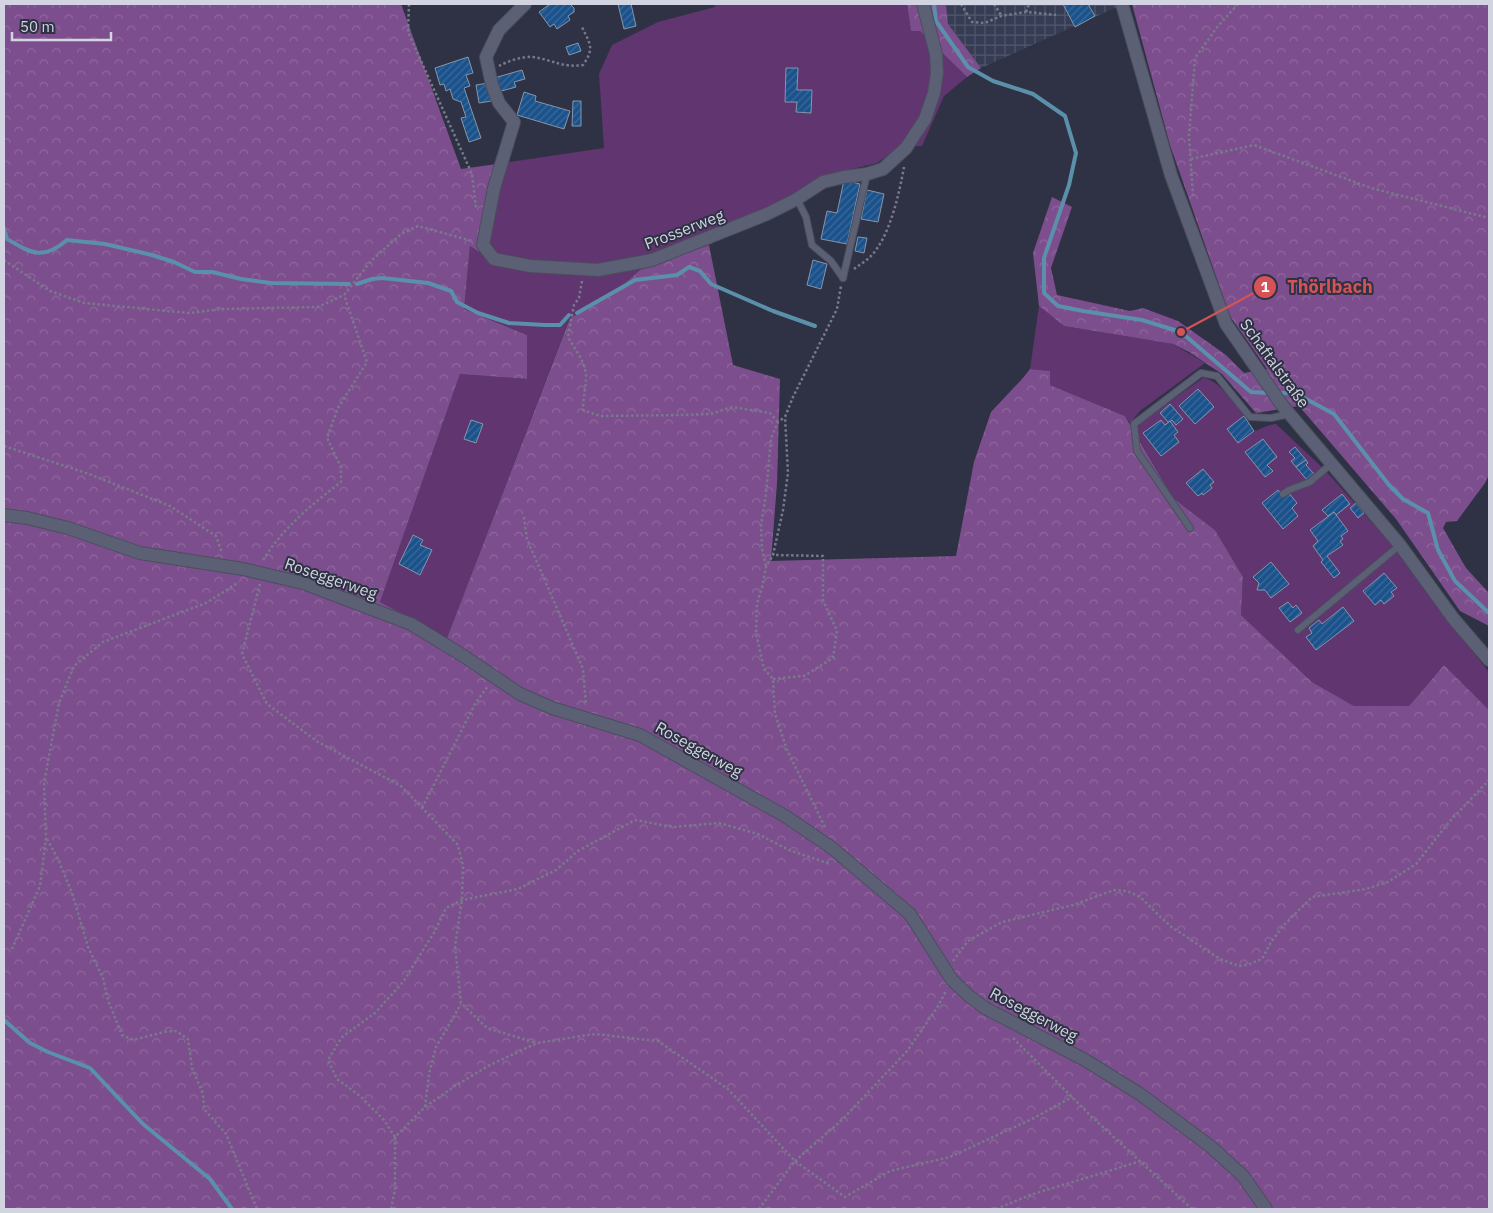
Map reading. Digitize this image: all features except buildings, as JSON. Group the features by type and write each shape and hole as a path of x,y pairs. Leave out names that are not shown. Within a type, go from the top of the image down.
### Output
{"street":[{"path":"483,245 494,188 514,122 499,103 492,85 486,57 499,30 525,4"},
{"name":"Prosserweg","path":"483,245 494,259 530,266 598,270 652,260 767,214 797,199 823,182 867,174 882,169 906,148 925,119 934,93 937,73 936,54 923,4"},
{"name":"Schaftalstraße","path":"1122,4 1171,175 1226,324 1286,409 1400,545 1453,618 1489,660"},
{"name":"Roseggerweg","path":"4,515 27,518 68,528 140,553 227,566 304,582 411,624 520,694 552,708 640,735 784,816 832,848 910,914 949,975 969,996 985,1008 1085,1060 1140,1094 1216,1152 1243,1176 1266,1209"}],"lane":[{"path":"843,278 867,174"},
{"path":"797,199 806,217 812,245 831,261 843,278"},
{"path":"1190,528 1137,451 1134,424 1201,373 1216,376 1250,417 1271,418 1286,409"},
{"path":"1283,494 1310,482 1332,464"},
{"path":"1298,630 1400,545"}],"path":[{"path":"409,4 408,32 472,174 477,216"},
{"path":"961,4 972,22 985,23 1001,16 1026,12 1056,15"},
{"path":"994,4 1001,16"},
{"path":"1026,12 1029,4"},
{"path":"1193,205 1189,136 1195,58 1218,26 1238,4"},
{"path":"489,71 508,61 531,57 570,67 583,65 590,56 591,46 582,27"},
{"path":"1191,159 1254,145 1371,188 1489,218"},
{"path":"832,848 832,842 787,750 775,714 772,679 764,669 756,633 757,604 766,567 773,555 783,510 788,473 785,417 836,309 843,278 871,256 882,239 897,204 906,162 906,148"},
{"path":"4,260 50,291 84,303 189,313 222,309 318,308 344,295 371,261 401,234 418,226 483,245"},
{"path":"583,270 579,298 574,305 568,338 583,361 586,376 583,410 600,416 683,415 711,414 732,407 770,413 778,422"},
{"path":"344,295 367,362 338,408 327,438 341,467 341,482 305,510 274,542 260,572 242,654 267,704 318,742 401,786 458,845 463,866 462,900 455,946 461,1003 436,1047 429,1074 425,1107"},
{"path":"766,567 762,549 761,524 766,494 771,438 778,422 785,417"},
{"path":"4,446 89,474 170,506 216,536 227,566"},
{"path":"524,516 527,539 583,669 586,719"},
{"path":"772,679 804,676 833,658 837,631 823,600 823,556 773,555"},
{"path":"12,949 40,886 46,838 44,783 59,703 74,666 103,642 206,603 260,572"},
{"path":"422,808 475,704 494,677"},
{"path":"760,1209 794,1161 842,1120 907,1050 936,1008 949,975 968,941 1002,922 1073,905 1114,890 1127,891 1140,897 1170,926 1220,959 1238,966 1247,965 1262,959 1271,942 1283,926 1312,897 1366,890 1388,882 1416,864 1450,821 1489,780"},
{"path":"391,1209 395,1189 395,1137 384,1120 360,1096 337,1079 328,1060 342,1038 375,1013 403,982 435,931 446,908 462,900 518,890 556,870 578,851 635,820 673,827 719,823 758,834 790,850 836,866"},
{"path":"46,838 58,859 72,893 88,947 103,978 108,1000 122,1035 133,1040 176,1031 188,1039 192,1068 203,1094 204,1109 226,1134 257,1209"},
{"path":"461,1003 487,1028 537,1043"},
{"path":"395,1137 425,1107 488,1066 537,1043 595,1034 658,1041 728,1088 794,1161 845,1197 890,1171 950,1157 1034,1118 1072,1097"},
{"path":"1012,1036 1072,1097 1192,1209"},
{"path":"996,1209 1030,1196 1141,1161"}],"shaded area":[{"path":"714,4 907,4 911,31 920,31 967,77 944,96 922,146 900,147 877,163 844,171 828,187 709,245 640,270 614,293 570,317 447,638 380,602 460,374 527,379 527,335 464,309 470,246 479,252 497,164 604,148 599,74 612,45 658,22 715,7"},
{"path":"946,4 1124,4 981,68 948,24"},
{"path":"1039,306 1064,326 1173,344 1205,363 1140,411 1130,423 1125,416 1050,385 1049,371 1030,369"},
{"path":"1203,378 1210,380 1224,391 1254,431 1276,424 1326,471 1391,544 1439,610 1489,672 1489,710 1444,665 1409,706 1354,706 1312,682 1241,615 1243,577 1215,530 1173,498 1135,432 1141,422"}],"green space":[{"path":"4,4 401,4 461,169 497,164 479,252 470,246 464,309 527,335 527,379 460,374 380,602 447,638 570,318 614,293 640,270 709,245 733,365 780,379 777,483 771,561 956,556 974,462 991,412 1030,369 1050,371 1050,385 1125,416 1173,498 1215,530 1243,577 1241,615 1312,682 1354,706 1409,706 1444,665 1489,710 1489,1209 4,1209"},
{"path":"907,4 946,4 948,24 981,68 967,77 920,31 911,31"},
{"path":"1132,4 1489,4 1489,475 1457,521 1446,522 1443,528 1466,568 1489,593 1489,626 1460,611 1396,519 1299,406 1256,413 1222,374 1189,352 1173,344 1064,326 1039,306 1033,253 1052,197 1072,207 1051,268 1057,295 1130,311 1143,308 1178,321 1226,355 1244,373 1267,369 1230,316 1170,145"}],"waterway":[{"path":"934,4 936,21 968,67 993,81 1033,94 1065,116 1076,153 1069,185 1044,258 1044,293 1058,306 1142,320 1181,332 1251,392 1269,393"},
{"path":"4,228 7,239 37,253 51,251 67,240 105,244 152,255 174,262 195,272 212,272 241,279 271,283 349,284"},
{"path":"577,313 635,280 677,275 689,267 700,271 711,284 773,311 815,326"},
{"path":"357,284 382,278 428,283 451,291 457,302 478,313 509,323 560,325 569,315"},
{"path":"1276,393 1295,393 1334,414 1389,485 1403,499 1428,513 1438,550 1455,581 1489,613"},
{"path":"4,1020 30,1043 90,1068 143,1124 210,1179 232,1209"}],"place":[{"name":"Thörlbach","path":"1181,332"}]}
